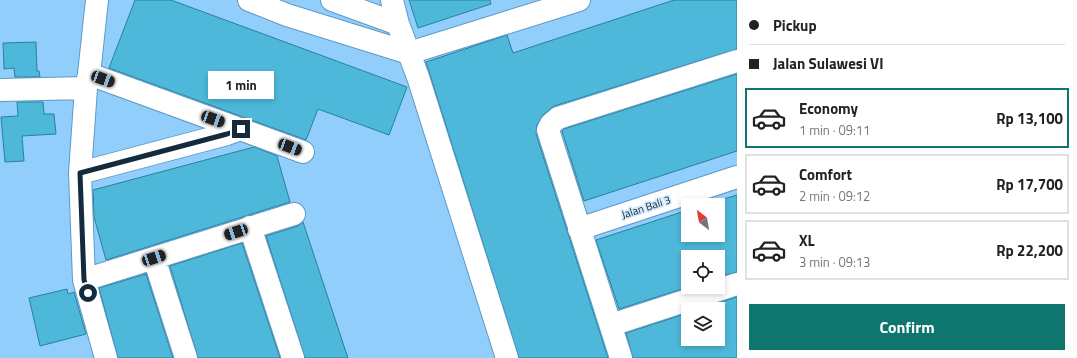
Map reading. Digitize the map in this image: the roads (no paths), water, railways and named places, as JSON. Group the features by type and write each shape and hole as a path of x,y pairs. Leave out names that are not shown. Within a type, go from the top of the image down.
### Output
{"street":[{"path":"97,0 87,81 80,173 84,280 106,358"},
{"path":"249,0 287,15 409,53 579,0"},
{"path":"332,0 398,24"},
{"path":"392,0 398,24 418,77 507,358"},
{"path":"621,358 548,130 551,124 558,118 737,61"},
{"path":"0,90 87,81 241,129 303,152"},
{"path":"80,173 241,129"},
{"name":"Jalan Bali 3","path":"579,229 737,177"},
{"path":"84,280 294,214"},
{"path":"250,227 293,358"},
{"path":"154,258 186,358"},
{"path":"611,325 737,284"}]}
